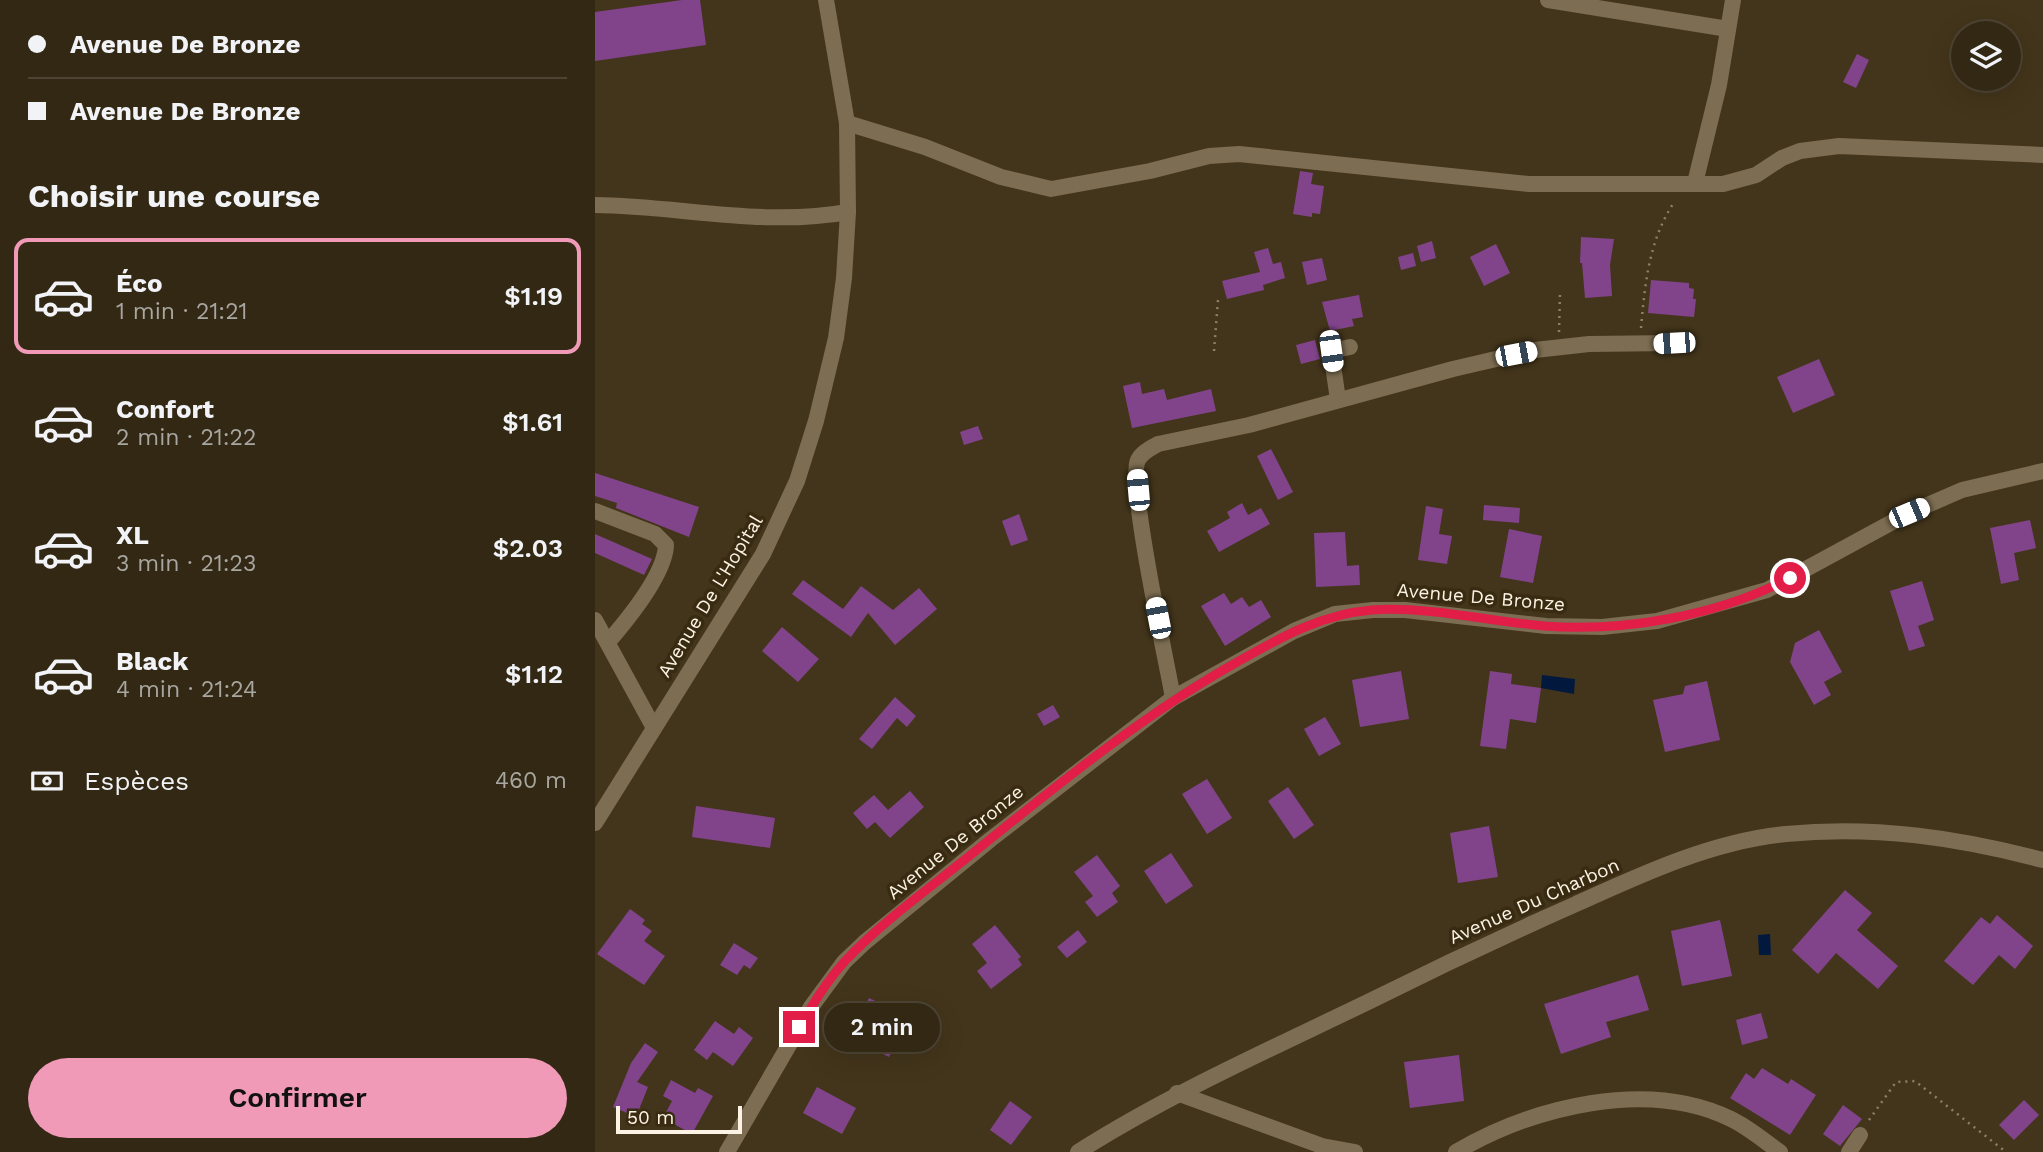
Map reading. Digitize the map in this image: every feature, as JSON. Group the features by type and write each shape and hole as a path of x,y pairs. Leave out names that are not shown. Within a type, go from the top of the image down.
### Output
{"street":[{"name":"Avenue De L'Hopital","path":"595,823 738,598 781,518 797,481 816,421 836,338 844,278 848,212 847,122 827,0"},
{"path":"1548,0 1728,29"},
{"path":"1695,183 1719,85 1733,0"},
{"path":"847,122 925,147 1001,177 1051,189 1150,171 1209,156 1238,154 1491,181 1723,184 1756,176 1782,158 1800,151 1839,146 2043,155"},
{"path":"595,205 669,209 749,219 807,218 848,212"},
{"path":"1173,698 1139,510 1138,460 1147,450 1159,444 1249,425 1453,369 1559,346 1674,343"},
{"path":"1338,400 1331,351 1350,346"},
{"name":"Avenue De Bronze","path":"727,1152 811,1007 845,962 991,839 1173,698 1294,631 1335,614 1405,610 1546,626 1602,627 1657,621 1767,590 1909,513 1962,490 2043,471"},
{"path":"595,511 655,534 666,545 663,561 645,593 609,641"},
{"path":"595,620 609,641 654,728"},
{"name":"Avenue Du Charbon","path":"1078,1152 1177,1093 1524,927 1612,888 1733,844 1785,834 1822,832 1923,834 1980,844 2043,860"},
{"path":"1177,1093 1322,1146 1355,1152"},
{"path":"1456,1152 1486,1135 1545,1112 1646,1099 1672,1100 1732,1119 1780,1152"},
{"path":"1849,1152 1860,1135"}],"path":[{"path":"1639,345 1646,279 1654,246 1660,224 1675,200"},
{"path":"1559,346 1560,292"},
{"path":"1214,351 1218,300"},
{"path":"1860,1135 1887,1091 1896,1082 1915,1081 2006,1152"}],"water":[{"path":"1542,675 1575,679 1574,694 1541,688"},
{"path":"1770,934 1771,955 1759,955 1758,935"}],"building":[{"path":"700,0 706,45 595,61 595,12"},
{"path":"1857,54 1869,60 1856,88 1843,82"},
{"path":"1300,171 1313,173 1311,184 1324,186 1320,214 1312,213 1312,217 1293,214"},
{"path":"1581,237 1614,239 1610,265 1612,296 1585,298 1580,263"},
{"path":"1432,241 1436,258 1421,262 1417,246"},
{"path":"1496,244 1510,273 1484,286 1470,257"},
{"path":"1268,248 1273,264 1281,262 1285,278 1263,285 1264,290 1227,299 1222,281 1260,272 1254,252"},
{"path":"1413,253 1416,266 1401,270 1398,257"},
{"path":"1322,258 1327,280 1307,285 1302,262"},
{"path":"1651,280 1689,283 1689,288 1694,289 1693,299 1696,299 1694,317 1648,313"},
{"path":"1359,295 1363,317 1352,319 1354,326 1330,331 1322,302"},
{"path":"1315,340 1320,359 1301,364 1296,345"},
{"path":"1819,359 1835,395 1793,413 1777,377"},
{"path":"1140,382 1142,394 1164,389 1167,400 1211,389 1216,411 1132,428 1123,386"},
{"path":"978,426 983,439 964,445 960,432"},
{"path":"1271,449 1293,492 1278,500 1257,456"},
{"path":"595,473 699,507 689,537 616,508 617,503 595,496"},
{"path":"1242,503 1248,515 1261,508 1270,524 1219,552 1207,531 1230,518 1227,512"},
{"path":"1484,505 1520,508 1519,523 1483,520"},
{"path":"1426,506 1443,509 1439,534 1452,536 1447,564 1418,560"},
{"path":"1019,514 1028,540 1011,546 1002,521"},
{"path":"2030,520 2036,548 2014,553 2019,580 2001,584 1990,528"},
{"path":"1509,529 1542,536 1533,583 1500,577"},
{"path":"1345,532 1347,566 1359,565 1360,585 1316,587 1314,533"},
{"path":"595,534 652,559 644,575 595,553"},
{"path":"803,580 843,609 861,586 893,610 919,588 937,609 895,645 868,613 851,637 792,594"},
{"path":"1922,581 1934,620 1918,626 1925,646 1909,651 1890,591"},
{"path":"1224,593 1231,604 1242,597 1249,607 1261,600 1271,617 1225,646 1201,606"},
{"path":"782,627 819,659 798,682 762,651"},
{"path":"1819,630 1842,672 1824,682 1831,695 1814,705 1790,662 1795,643"},
{"path":"1401,671 1409,719 1360,727 1352,680"},
{"path":"1490,671 1512,674 1511,684 1541,688 1536,723 1510,719 1506,749 1480,746"},
{"path":"1707,681 1720,740 1665,752 1653,700 1683,694 1685,686"},
{"path":"895,697 916,716 907,727 897,718 872,749 859,739"},
{"path":"1053,705 1060,717 1044,726 1037,714"},
{"path":"1325,717 1341,744 1319,756 1304,729"},
{"path":"1207,779 1232,818 1207,834 1182,794"},
{"path":"1288,787 1314,825 1294,839 1268,801"},
{"path":"910,791 924,807 890,838 875,822 867,829 853,813 874,795 888,810"},
{"path":"696,806 775,818 770,848 692,837"},
{"path":"1489,826 1498,877 1458,883 1450,833"},
{"path":"1171,853 1193,886 1166,904 1144,871"},
{"path":"1097,855 1120,886 1112,893 1118,902 1097,917 1085,902 1093,896 1074,872"},
{"path":"1845,890 1872,913 1857,930 1898,966 1878,989 1836,953 1818,974 1792,950"},
{"path":"630,909 645,920 642,924 652,931 644,941 665,956 644,985 597,954"},
{"path":"1997,915 2033,946 2015,969 1999,955 1973,985 1944,961 1981,917 1990,924"},
{"path":"1720,920 1732,976 1682,986 1671,931"},
{"path":"995,925 1021,957 1018,959 1022,965 991,989 977,971 987,963 972,944"},
{"path":"1078,930 1087,942 1067,958 1057,947"},
{"path":"734,943 758,958 750,969 744,965 737,975 720,965"},
{"path":"1638,975 1649,1010 1606,1022 1611,1037 1561,1054 1544,1004"},
{"path":"869,998 909,1017 889,1057 849,1037"},
{"path":"1761,1013 1768,1038 1742,1045 1736,1020"},
{"path":"715,1021 734,1034 739,1027 753,1038 733,1066 713,1052 707,1060 694,1050"},
{"path":"645,1043 658,1052 637,1082 648,1087 636,1117 613,1107 631,1063"},
{"path":"1459,1055 1464,1101 1410,1108 1404,1062"},
{"path":"1762,1068 1788,1084 1791,1079 1816,1095 1790,1135 1730,1098 1746,1073 1754,1079"},
{"path":"671,1080 695,1093 698,1088 713,1096 692,1134 663,1118 672,1101 663,1096"},
{"path":"817,1087 856,1108 842,1134 803,1113"},
{"path":"2024,1100 2039,1115 2014,1140 1999,1125"},
{"path":"1010,1101 1032,1117 1011,1145 990,1130"},
{"path":"1843,1105 1862,1119 1840,1146 1823,1134"}],"route":[{"path":"799,1027 829,981 865,942 991,839 1173,698 1294,631 1335,614 1373,610 1405,610 1546,626 1602,627 1657,621 1767,590 1790,578"}]}
